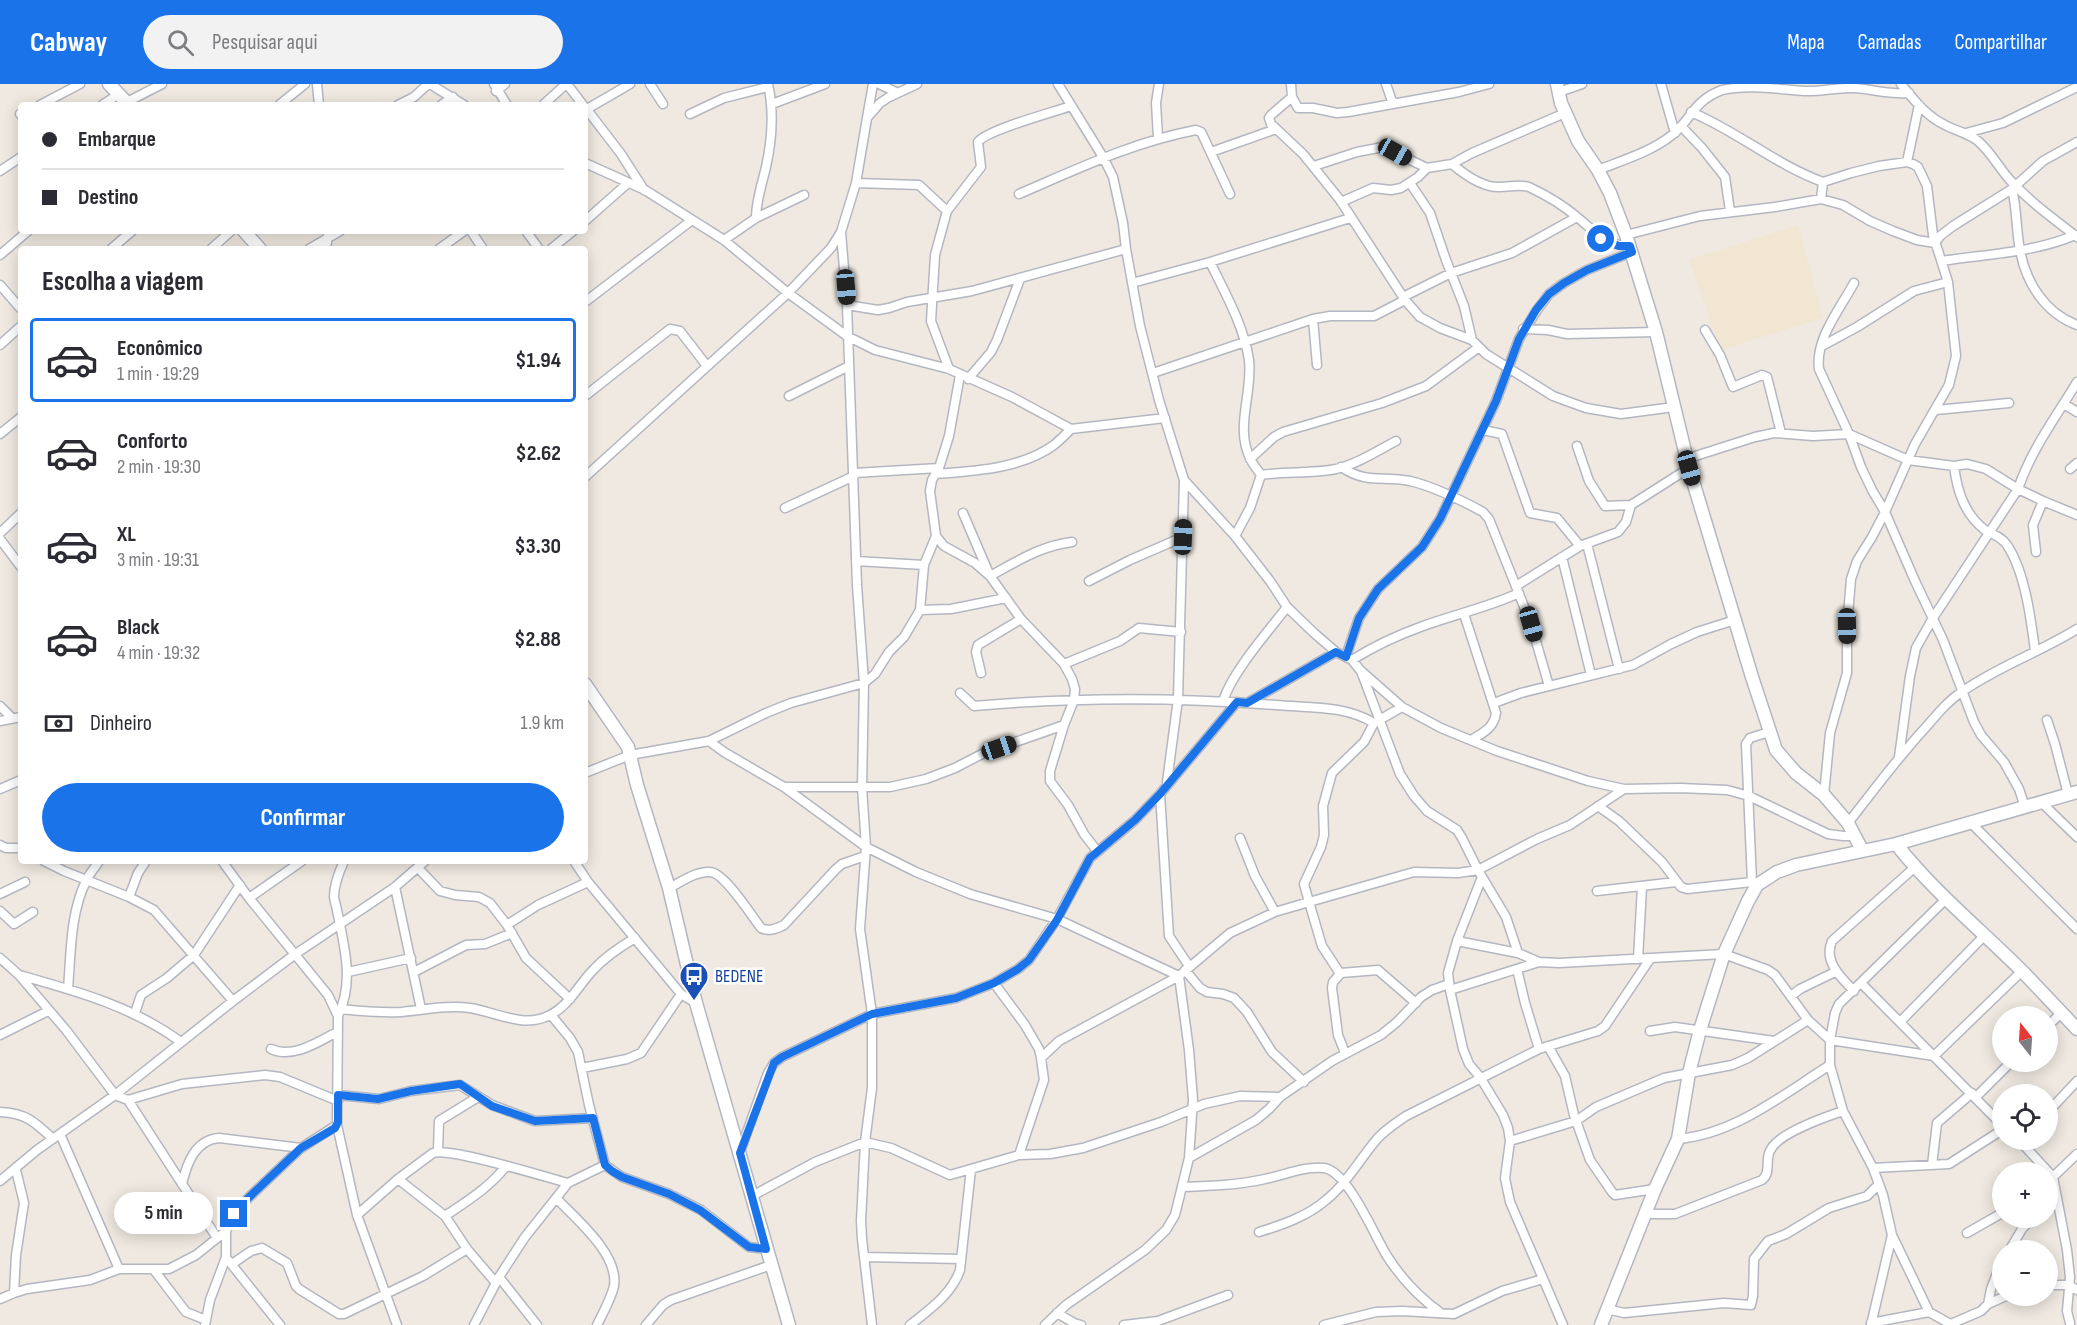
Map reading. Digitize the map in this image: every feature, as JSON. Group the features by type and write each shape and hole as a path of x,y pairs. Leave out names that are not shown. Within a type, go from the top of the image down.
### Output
{"street":[{"path":"46,102 80,84"},
{"path":"110,84 125,100 162,84"},
{"path":"283,102 305,84"},
{"path":"317,84 319,102"},
{"path":"404,102 429,84 460,102"},
{"path":"505,84 495,87 505,102"},
{"path":"546,102 567,84 581,102"},
{"path":"588,105 630,84"},
{"path":"650,84 663,104"},
{"path":"772,104 822,84"},
{"path":"588,473 788,293 831,248 841,232 856,183 873,84"},
{"path":"879,84 896,92"},
{"path":"867,118 880,103 896,92 917,84"},
{"path":"1058,84 1103,157 1117,190 1140,326 1184,480 1178,699 1170,773 1166,786"},
{"path":"1158,138 1156,103 1159,84"},
{"path":"1290,84 1292,97 1298,108 1313,108 1337,113 1459,92 1489,84"},
{"path":"1386,84 1393,104"},
{"path":"1582,84 1558,88 1565,113 1578,141 1598,170 1610,193 1629,244 1656,332 1687,463 1769,732 1784,762 1824,795 1848,823 1862,850"},
{"path":"1661,84 1678,129 1702,148 1725,177 1730,211"},
{"path":"1901,84 1919,105 1945,125 1966,133 1986,148 2014,187 2076,236"},
{"path":"690,114 724,98 768,85 772,104 772,124 756,218"},
{"path":"1598,170 1660,145 1706,98 1722,90 1738,86 1757,85 1809,91 1853,88 1909,93"},
{"path":"1966,133 2003,123 2077,87"},
{"path":"446,102 453,97"},
{"path":"1292,97 1269,118 1276,129 1314,166 1341,202 1404,298 1420,316 1440,328 1472,340 1486,354 1553,396 1586,408 1621,414 1674,407"},
{"path":"1907,162 1919,105"},
{"path":"949,369 931,321 935,255 947,211 981,167 978,142 1006,128 1071,106"},
{"path":"588,111 645,190"},
{"path":"1691,112 1823,182 1851,172 1907,162 1918,167 1927,186 1935,243 1948,282 1956,356 1949,385 1908,460 1886,512 1857,561 1851,579 1847,626 1847,673 1830,733 1824,795"},
{"path":"1314,166 1357,152 1383,147 1428,168 1452,165 1472,153 1565,113"},
{"path":"1211,152 1276,129"},
{"path":"1019,194 1103,157 1158,138 1196,130 1201,132 1230,194"},
{"path":"1935,243 1953,226 2014,187 2043,160 2077,142"},
{"path":"0,171 18,160"},
{"path":"588,165 645,190 724,240 788,293 847,336 875,351 949,369 1012,397 1071,429"},
{"path":"1452,165 1485,185 1497,188 1529,186 1576,217 1601,239 1619,246 1629,244"},
{"path":"1341,202 1373,188 1396,189 1410,183 1428,168"},
{"path":"1821,199 1823,182"},
{"path":"588,218 628,183"},
{"path":"856,183 919,185 947,211"},
{"path":"1410,183 1430,213 1464,306 1472,340"},
{"path":"2014,187 2019,249 2029,278 2047,307 2077,325"},
{"path":"724,240 756,218 804,195"},
{"path":"1349,658 1359,618 1378,589 1412,557 1431,534 1483,430 1524,329 1549,294 1564,283 1664,224 1730,211 1775,207 1821,199 1844,205 1870,221 1893,231 1917,240 1935,243"},
{"path":"1153,373 1313,319 1330,316 1374,316 1451,273 1512,253 1576,217"},
{"path":"1132,283 1210,262 1350,218"},
{"path":"588,300 692,220"},
{"path":"841,232 847,305 856,561 864,683 862,787 865,851 860,929 872,1014 872,1088 865,1142 861,1221 872,1325"},
{"path":"0,255 24,234"},
{"path":"114,246 128,234"},
{"path":"214,246 228,234"},
{"path":"247,234 257,246"},
{"path":"313,246 328,234"},
{"path":"443,246 460,234"},
{"path":"554,246 569,234"},
{"path":"1942,261 1975,258 2076,236"},
{"path":"847,305 878,310 889,308 907,302 972,291 1126,249"},
{"path":"1210,262 1245,343 1249,375 1244,423 1250,459 1261,475"},
{"path":"588,772 630,755 709,741 766,713 791,703 864,683 875,674 889,652 904,637 920,610 924,566 936,536 930,491 932,480 949,436 964,377 991,352 1020,279"},
{"path":"1822,346 1914,291 1948,282"},
{"path":"1854,283 1826,333 1818,360 1819,369 1868,482 1886,512 1933,618 1974,722 1981,735 2004,762 2019,789 2025,807"},
{"path":"0,285 18,306"},
{"path":"1313,319 1317,365"},
{"path":"0,345 18,329"},
{"path":"588,394 670,329 680,331 707,366"},
{"path":"1524,329 1567,334 1656,332"},
{"path":"1706,330 1720,355 1733,387 1762,375 1767,377 1781,433"},
{"path":"1250,459 1274,437 1283,432 1382,403 1426,386 1479,347"},
{"path":"789,396 849,366"},
{"path":"1899,757 1908,686 1916,648 1988,532 2018,489 2036,447 2077,382"},
{"path":"1936,410 2009,403"},
{"path":"2064,404 2077,412"},
{"path":"785,508 854,474 976,471 1030,457 1052,446 1071,429 1165,418"},
{"path":"0,434 18,419"},
{"path":"1483,430 1502,434 1530,513 1557,518 1584,545 1619,669"},
{"path":"1349,658 1423,626 1483,608 1517,590 1562,557 1623,528 1631,505 1687,463 1755,437 1781,433 1813,436 1849,434 1908,460 1986,469 2018,489 2077,515"},
{"path":"1261,475 1341,467 1396,441"},
{"path":"1577,446 1589,481 1605,506 1631,505"},
{"path":"1954,466 1962,502 1969,514 1988,532 2000,536 2013,557 2029,608 2036,651"},
{"path":"1341,467 1353,475 1372,479 1406,480 1424,484 1483,512 1490,519 1531,624 1549,686"},
{"path":"1235,536 1250,508 1261,475"},
{"path":"1184,480 1235,536 1287,606 1336,652 1349,658 1402,707 1441,728 1588,782 1624,789 1727,790 1749,796 1828,834 1843,837 1856,836"},
{"path":"2036,552 2033,525 2043,501"},
{"path":"963,513 990,576 1021,619 1065,664 1076,689 1050,771 1050,781 1068,804 1084,834 1097,851"},
{"path":"0,533 18,516"},
{"path":"936,536 944,546 975,563 990,576"},
{"path":"1089,581 1183,537"},
{"path":"0,539 18,563"},
{"path":"990,576 1036,551 1053,544 1072,542"},
{"path":"1562,557 1591,675"},
{"path":"856,561 924,566"},
{"path":"920,610 951,609 1006,598"},
{"path":"1223,701 1245,663 1287,606"},
{"path":"1464,614 1494,703 1495,720 1490,728 1471,740"},
{"path":"981,673 976,652 978,645 1021,619"},
{"path":"1494,703 1521,693 1619,669 1641,661 1697,632 1735,620"},
{"path":"1065,664 1120,641 1139,628 1181,632"},
{"path":"1848,823 1899,757 1946,705 2008,663 2057,642 2077,629"},
{"path":"1247,703 1336,652"},
{"path":"1360,670 1376,722 1400,774 1427,811 1456,830 1506,917 1518,953"},
{"path":"588,688 622,737 630,755 669,888 696,1003 789,1325"},
{"path":"960,693 974,706 1044,700 1178,699 1333,708 1376,722"},
{"path":"740,1153 774,1063 782,1057 872,1014 956,998 994,983 1029,960 1057,920 1083,869 1097,851 1117,837 1160,794 1237,702"},
{"path":"0,706 11,717"},
{"path":"1341,973 1333,965 1322,946 1304,884 1323,841 1323,806 1332,773 1364,742 1376,722 1402,707"},
{"path":"0,721 18,717"},
{"path":"1598,806 1619,821 1662,862 1681,888 1754,883 1796,865 1896,844 2073,793 2047,720"},
{"path":"784,787 890,787 926,779 955,768 984,753 1064,724"},
{"path":"1602,1325 1655,1190 1678,1139 1689,1072 1700,1030 1724,954 1754,883 1746,744 1747,740 1769,732"},
{"path":"709,741 784,787 865,851 970,894 1057,920 1184,971 1207,992 1234,998 1247,1012 1272,1052 1304,1082"},
{"path":"0,789 18,781"},
{"path":"1041,1058 1059,1041 1184,971 1230,933 1275,912 1414,872 1480,874 1537,839 1570,825 1624,789"},
{"path":"1045,1325 1066,1305 1145,1250 1166,1230 1174,1215 1183,1187 1189,1158 1192,1108 1190,1050 1184,971 1169,936 1160,794"},
{"path":"2041,802 2077,837"},
{"path":"1970,822 2077,929"},
{"path":"1240,838 1255,876 1275,912"},
{"path":"1896,844 1914,868 1945,900 2022,971 2077,1029"},
{"path":"0,845 6,848 18,848"},
{"path":"669,888 688,878 713,872 719,875 733,891 760,928 774,929 784,925 836,869 865,851"},
{"path":"50,864 154,909 233,1000"},
{"path":"68,988 73,924 78,901 86,879 97,864"},
{"path":"129,897 144,864"},
{"path":"224,864 339,1012"},
{"path":"249,898 298,864"},
{"path":"343,864 334,897 348,972 346,995 339,1012 337,1032 337,1125 357,1215 397,1325"},
{"path":"0,1181 57,1136 115,1095 294,954 395,887 421,864 440,891 483,898 490,903 526,958 570,999"},
{"path":"576,864 588,882 681,994 696,1003"},
{"path":"1854,991 1835,972 1830,952 1832,941 1914,868"},
{"path":"1480,874 1448,973 1450,987 1463,1049 1469,1064 1480,1077 1508,1128 1510,1142 1505,1178 1510,1203 1563,1325"},
{"path":"0,894 25,882"},
{"path":"414,972 466,945 486,944 509,929 538,904 588,882"},
{"path":"1597,891 1676,882"},
{"path":"135,1013 141,995 167,978 194,955 240,885"},
{"path":"395,887 420,1009"},
{"path":"1638,959 1642,887"},
{"path":"1945,900 1839,1005 1835,1013 1830,1040 1830,1065 1843,1111 1873,1168 1892,1235 1929,1312 1951,1324 1981,1311 1992,1302"},
{"path":"0,911 14,924 33,912"},
{"path":"1900,1022 1984,936"},
{"path":"339,1012 401,1012 449,1006 535,1021 551,1015 570,999 592,970 635,938"},
{"path":"1457,941 1518,953 1539,962 1559,963 1724,954 1768,970 1775,975 1808,1020 1830,1040 1934,1056"},
{"path":"0,957 19,975 66,1030 115,1095 128,1100 217,1238"},
{"path":"348,972 411,958"},
{"path":"1259,1232 1287,1223 1324,1202 1343,1183 1386,1130 1407,1116 1539,1049 1602,1028 1650,959"},
{"path":"1189,1158 1256,1119 1280,1097 1345,1053 1381,1035 1432,990 1539,962"},
{"path":"1517,969 1539,1049"},
{"path":"1345,1053 1338,1035 1332,988 1333,982 1341,973 1378,970 1416,1003"},
{"path":"1934,1056 2022,971"},
{"path":"1791,996 1800,989 1835,972"},
{"path":"19,975 68,988 135,1013 181,1042"},
{"path":"994,983 1025,1025 1039,1049 1041,1058 1044,1080 1019,1155"},
{"path":"1862,983 1992,1114"},
{"path":"582,1068 627,1059 641,1053 681,994"},
{"path":"0,1035 48,1011"},
{"path":"2058,1016 2061,1013"},
{"path":"551,1015 578,1052 605,1165 622,1177 669,1194 700,1210 749,1247 766,1249"},
{"path":"1510,1142 1576,1121 1596,1107 1664,1078 1732,1065 1808,1020"},
{"path":"1650,1031 1675,1027 1774,1041"},
{"path":"271,1049 278,1052 294,1051 313,1045 337,1032"},
{"path":"1548,1046 1565,1076 1576,1121 1590,1160 1612,1192 1615,1195 1655,1190"},
{"path":"1678,1139 1698,1137 1736,1124 1830,1065"},
{"path":"1932,1165 1937,1123 2000,1072"},
{"path":"128,1100 182,1084 265,1075 280,1077 338,1098 378,1099 454,1084 465,1086 492,1106 535,1121 593,1118"},
{"path":"2058,1101 2077,1081"},
{"path":"438,1151 439,1121 478,1096"},
{"path":"752,1196 815,1162 865,1142 891,1148 950,1175 1019,1155 1050,1154 1083,1148 1161,1122 1192,1108 1240,1096 1280,1097"},
{"path":"1646,1214 1675,1214 1762,1180 1768,1173 1768,1154 1772,1146 1806,1125 1843,1111"},
{"path":"0,1112 23,1114 57,1136 119,1269"},
{"path":"0,1299 14,1293 90,1280 119,1269 169,1269 184,1263 226,1231 234,1214 244,1202 301,1148 337,1125"},
{"path":"1873,1168 1949,1164 1992,1136"},
{"path":"182,1184 186,1166 192,1154 212,1138 301,1148"},
{"path":"357,1215 398,1179 438,1151 568,1183"},
{"path":"2058,1177 2077,1154"},
{"path":"474,1325 525,1237 568,1183 605,1165"},
{"path":"445,1216 479,1193 506,1167"},
{"path":"1183,1187 1232,1185 1308,1168 1327,1168 1361,1204 1388,1256 1427,1303 1441,1313"},
{"path":"910,1325 945,1296 956,1281 971,1169"},
{"path":"14,1293 16,1256 24,1203 15,1170"},
{"path":"398,1179 445,1216 467,1250 498,1280 537,1325"},
{"path":"1607,1309 1624,1313 1724,1303 1750,1305 1753,1296 1754,1259 1768,1240 1786,1234 1829,1209 1867,1196 1878,1185"},
{"path":"556,1198 601,1247 610,1261 614,1285 597,1325"},
{"path":"2058,1210 2073,1288 2067,1311 2070,1323"},
{"path":"1967,1233 1992,1219"},
{"path":"226,1231 229,1261 280,1325"},
{"path":"1892,1235 1871,1324 1929,1312"},
{"path":"154,1270 186,1312 206,1322 210,1300 229,1261 262,1248 287,1263 299,1289 339,1314 352,1311 386,1292 423,1276 467,1250"},
{"path":"864,1257 960,1259"},
{"path":"646,1325 663,1305 671,1300 771,1265"},
{"path":"1324,1325 1376,1312 1454,1314 1502,1291 1543,1279"},
{"path":"1988,1304 1992,1286"},
{"path":"2058,1287 2073,1288"},
{"path":"1124,1325 1158,1321 1228,1295"},
{"path":"1057,1313 1076,1324"}],"shaded area":[{"path":"1798,225 1823,318 1721,350 1689,260"}],"place":[{"name":"BEDENE","path":"694,1002"}],"route":[{"path":"234,1214 301,1148 335,1128 338,1122 338,1095 378,1099 411,1091 460,1084 492,1106 535,1121 593,1118 605,1165 612,1171 622,1177 669,1194 700,1210 749,1247 766,1249 740,1153 768,1073 774,1063 872,1014 956,998 994,983 1018,969 1029,960 1057,920 1090,858 1117,837 1160,794 1237,702 1247,703 1336,652 1346,657 1359,618 1378,589 1422,547 1440,519 1496,401 1519,339 1536,310 1549,294 1564,283 1587,270 1632,252 1630,246 1619,246 1601,239"}]}
